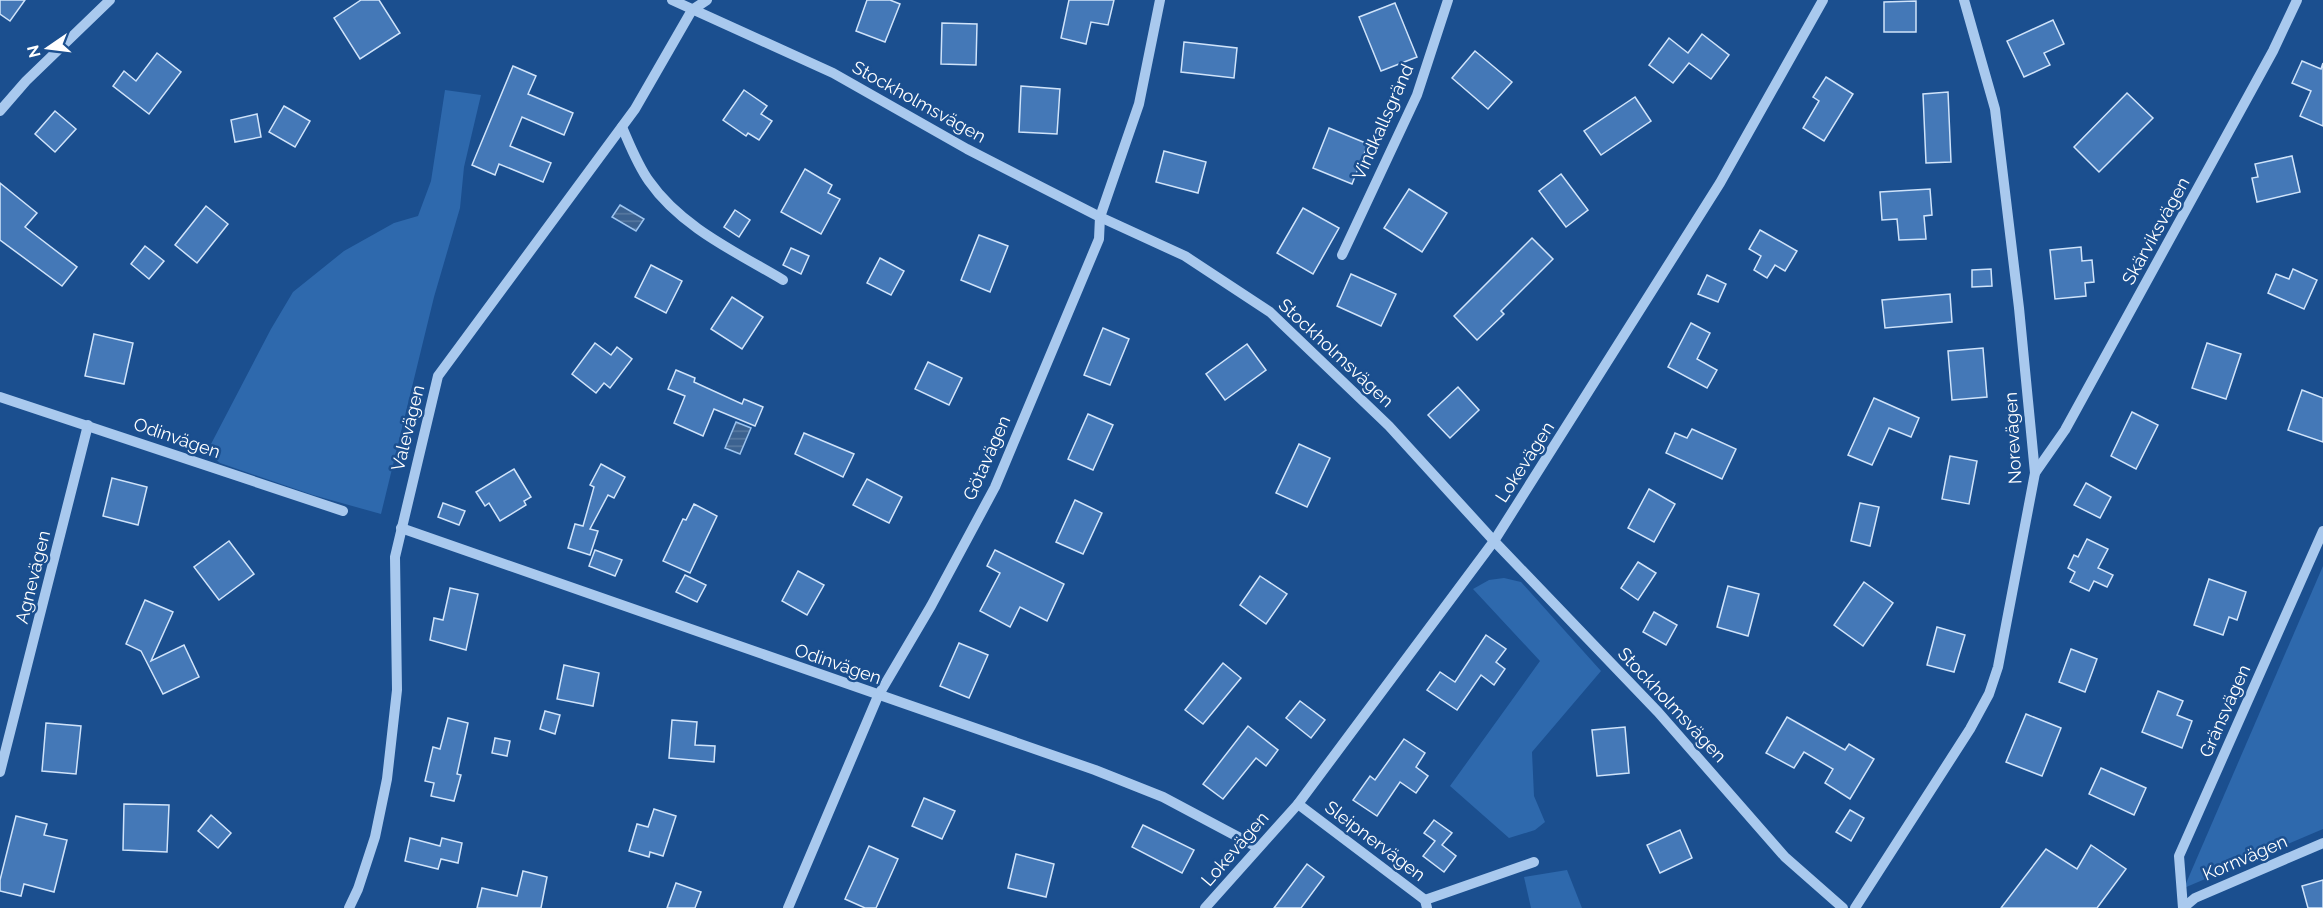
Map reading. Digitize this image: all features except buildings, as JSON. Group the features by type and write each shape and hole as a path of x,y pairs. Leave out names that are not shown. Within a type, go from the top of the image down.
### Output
{"street":[{"path":"0,111 26,81 110,0"},
{"name":"Stockholmsvägen","path":"672,0 832,73 967,149 1100,217 1185,256 1270,312 1389,426 1494,541 1658,712 1785,857 1821,892 1843,908"},
{"name":"Valevägen","path":"349,908 358,889 375,837 394,733 397,690 394,557 438,376 622,127 692,10 707,0"},
{"name":"Götavägen","path":"788,908 878,696 931,606 995,487 1099,239 1100,217 1139,104 1160,0"},
{"name":"Vindkallsgränd","path":"1342,255 1417,95 1448,0"},
{"name":"Lokevägen","path":"1205,908 1257,847 1298,804 1494,541 1720,183 1823,0"},
{"name":"Norevägen","path":"1855,908 1970,729 1989,694 1998,667 2035,473 2019,308 1995,109 1964,0"},
{"name":"Skärviksvägen","path":"2035,473 2065,430 2273,51 2297,0"},
{"path":"622,127 636,160 661,197 700,231 783,280"},
{"name":"Odinvägen","path":"0,397 343,511"},
{"name":"Agnevägen","path":"0,772 88,425"},
{"name":"Odinvägen","path":"401,528 1163,796 1257,847"},
{"name":"Gränsvägen","path":"2183,908 2179,856 2323,531"},
{"name":"Sleipnervägen","path":"1298,804 1426,904"},
{"name":"Kornvägen","path":"2183,908 2195,898 2323,843"},
{"path":"1426,904 1534,862"}],"shaded area":[{"path":"445,90 481,95 464,167 460,208 434,297 381,514 313,495 220,463 210,455 211,444 293,292 344,251 394,223 418,216 431,181"},
{"path":"620,205 644,219 636,231 612,217"},
{"path":"736,422 751,428 740,454 725,448"},
{"path":"2323,566 2323,829 2184,888"},
{"path":"1504,578 1521,582 1601,671 1532,752 1534,796 1545,822 1535,830 1509,838 1450,786 1540,661 1473,589 1489,580"},
{"path":"1567,870 1582,908 1531,908 1524,877"}]}
